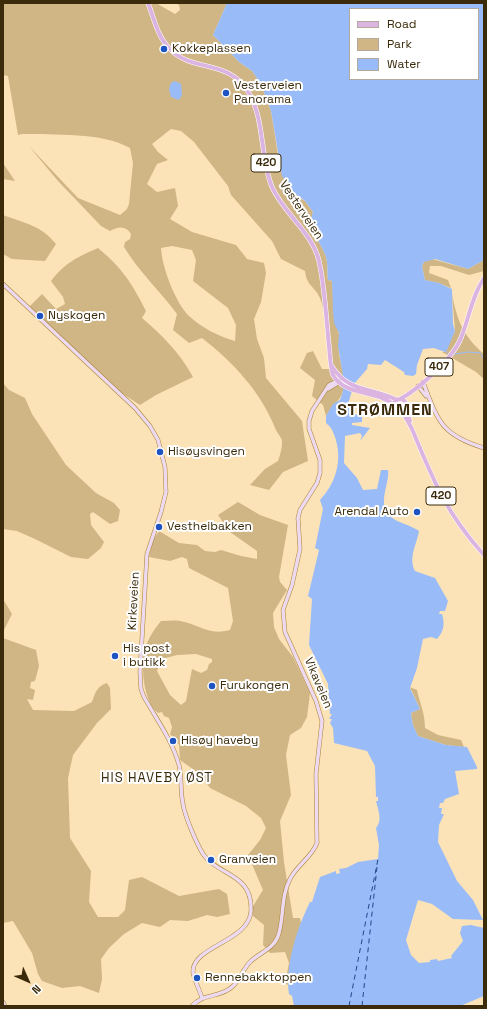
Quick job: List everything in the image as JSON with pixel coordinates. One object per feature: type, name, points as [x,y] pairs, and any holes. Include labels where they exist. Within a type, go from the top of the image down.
[{"type":"main road","name":"Vesterveien","points":[[148,3],[160,36],[172,52],[193,63],[214,66],[226,71],[242,83],[251,97],[271,185],[306,234],[318,257],[331,370],[340,382]]},
{"type":"main road","name":"407","points":[[399,399],[418,387],[455,350],[478,289],[484,278]]},
{"type":"main road","name":"Kirkeveien","points":[[3,284],[135,408],[154,433],[163,458],[166,492],[161,512],[148,546],[146,561],[140,672],[141,689],[144,698],[174,751],[180,774],[184,810],[201,850],[211,862],[240,881],[246,890],[251,906],[250,917],[243,928],[207,951],[198,961],[193,973],[202,998]]},
{"type":"main road","name":"420","points":[[340,382],[383,398],[394,405],[395,409],[400,411],[406,418],[443,500],[465,532],[484,555]]},
{"type":"main road","name":"Vikaveien","points":[[192,1006],[202,998],[219,994],[230,989],[248,964],[267,950],[276,941],[279,933],[287,884],[295,870],[314,850],[317,843],[317,765],[322,721],[316,701],[285,632],[282,615],[300,549],[298,518],[300,510],[316,483],[321,469],[320,460],[309,429],[309,421],[312,411],[329,385],[340,382]]},
{"type":"main road","points":[[423,382],[430,402],[440,422],[448,431],[462,441],[484,448]]},
{"type":"main road","points":[[418,387],[430,402]]},
{"type":"main road","name":"420","points":[[354,388],[399,399],[406,406],[412,429]]},
{"type":"main road","name":"407","points":[[406,406],[413,390]]},
{"type":"main road","points":[[394,405],[399,399]]},
{"type":"main road","points":[[400,411],[406,406]]},
{"type":"main road","points":[[3,1002],[5,1006]]},
{"type":"green space","points":[[3,3],[156,3],[175,14],[180,10],[179,5],[175,3],[227,3],[213,35],[239,62],[252,71],[261,84],[271,111],[280,168],[299,198],[305,201],[313,212],[313,229],[326,257],[328,280],[332,281],[339,337],[339,354],[344,377],[344,386],[342,394],[326,416],[323,405],[312,396],[315,380],[300,368],[307,353],[313,351],[322,369],[330,369],[323,306],[318,294],[307,280],[305,271],[281,259],[272,241],[231,195],[228,186],[194,142],[181,131],[171,129],[152,144],[158,152],[168,160],[157,164],[147,184],[157,192],[175,188],[178,206],[170,219],[192,232],[236,245],[247,259],[264,263],[266,273],[261,302],[254,319],[257,339],[264,358],[266,378],[302,421],[308,461],[283,472],[269,490],[250,485],[265,469],[278,461],[281,450],[281,438],[263,403],[236,368],[202,338],[189,343],[173,330],[177,314],[136,265],[124,247],[125,242],[130,239],[131,234],[129,231],[125,228],[116,228],[110,231],[101,226],[58,181],[28,145],[78,198],[120,215],[127,209],[129,204],[133,163],[130,148],[106,139],[78,135],[18,135],[8,76],[3,75]],"holes":[[[172,246],[192,250],[196,260],[193,281],[228,308],[236,325],[235,341],[222,337],[199,324],[184,310],[174,293],[164,265],[161,248]]]},
{"type":"green space","points":[[3,163],[15,181],[3,179]]},
{"type":"green space","points":[[3,215],[32,225],[56,244],[45,261],[12,259],[3,254]]},
{"type":"green space","points":[[98,248],[114,262],[131,284],[146,311],[142,318],[170,345],[193,377],[156,395],[140,405],[123,394],[29,307],[42,294],[56,309],[65,304],[63,297],[51,281],[72,261]]},
{"type":"green space","points":[[432,259],[468,269],[484,260],[484,271],[469,275],[441,266],[430,266],[429,273],[448,280],[451,288],[439,283],[425,280],[422,266],[424,262]]},
{"type":"green space","points":[[452,294],[456,312],[462,327],[471,341],[484,354],[484,379],[476,372],[442,352],[445,352],[455,331]]},
{"type":"green space","points":[[3,383],[9,390],[25,398],[32,414],[66,465],[96,493],[114,503],[120,510],[118,521],[110,524],[93,512],[90,514],[91,525],[104,542],[101,548],[88,559],[71,557],[17,531],[3,529]]},
{"type":"green space","points":[[238,502],[260,515],[288,525],[279,577],[280,582],[287,590],[273,613],[274,627],[279,639],[293,657],[310,693],[307,717],[301,728],[290,735],[286,755],[291,795],[280,821],[284,862],[293,918],[300,918],[301,923],[291,958],[288,985],[285,983],[289,963],[285,952],[270,953],[263,945],[264,925],[253,916],[253,906],[263,890],[248,855],[260,840],[266,828],[261,818],[246,806],[210,788],[201,775],[180,760],[179,745],[170,734],[172,727],[169,718],[164,716],[162,712],[158,713],[149,702],[143,677],[143,660],[146,645],[150,636],[161,621],[187,622],[215,632],[230,630],[233,621],[228,588],[189,568],[187,559],[182,557],[170,561],[149,557],[153,540],[159,531],[179,543],[197,545],[205,551],[215,552],[221,550],[257,559],[257,551],[230,532],[218,515]],"holes":[[[196,654],[212,659],[212,662],[209,664],[207,670],[201,673],[192,669],[186,701],[181,705],[170,695],[157,671],[162,659],[177,655]]]},
{"type":"green space","points":[[3,599],[12,614],[3,632]]},
{"type":"green space","points":[[3,638],[36,650],[39,666],[35,681],[31,682],[30,688],[35,690],[33,700],[27,699],[33,710],[74,711],[92,702],[95,693],[101,686],[107,683],[110,688],[111,709],[97,723],[73,755],[68,778],[70,838],[91,871],[89,902],[98,917],[118,917],[125,910],[129,880],[142,877],[179,896],[219,889],[227,894],[230,914],[217,917],[207,915],[188,921],[170,920],[160,927],[142,923],[124,934],[109,948],[101,959],[102,979],[99,993],[80,986],[62,988],[42,981],[38,974],[32,953],[13,921],[3,923]]},
{"type":"green space","points":[[410,687],[417,690],[425,728],[438,735],[461,740],[464,747],[446,745],[418,736],[413,725],[411,713],[420,709]]},
{"type":"water","points":[[227,3],[484,3],[484,260],[468,269],[435,259],[424,262],[422,266],[425,280],[439,283],[452,289],[453,324],[455,331],[445,352],[434,348],[423,349],[417,365],[416,374],[413,376],[405,375],[404,372],[385,360],[381,365],[368,364],[367,369],[354,384],[348,404],[354,414],[362,416],[362,422],[352,423],[352,425],[370,428],[360,441],[362,436],[360,433],[345,436],[344,463],[357,478],[363,490],[377,489],[381,470],[388,470],[384,507],[391,517],[419,531],[412,561],[415,571],[435,578],[448,601],[445,611],[440,611],[439,614],[442,614],[444,624],[439,636],[437,639],[431,637],[423,639],[417,668],[410,688],[420,709],[411,713],[413,725],[418,736],[446,745],[467,747],[477,767],[477,769],[455,771],[459,794],[445,799],[443,803],[440,803],[439,808],[442,808],[441,814],[444,814],[439,825],[438,842],[457,881],[473,900],[483,920],[453,919],[432,904],[418,900],[406,940],[411,955],[419,963],[430,962],[430,960],[437,959],[438,961],[452,958],[451,956],[463,941],[460,933],[462,926],[471,925],[484,928],[484,996],[460,1006],[294,1006],[292,996],[289,994],[288,983],[290,959],[293,947],[305,912],[310,902],[312,902],[320,877],[336,871],[336,874],[340,873],[339,869],[346,868],[358,862],[378,859],[379,845],[376,828],[380,818],[376,801],[378,801],[378,797],[376,797],[375,766],[367,751],[334,743],[333,728],[330,723],[332,719],[329,719],[332,714],[330,714],[328,684],[309,645],[312,599],[308,596],[319,550],[315,548],[323,509],[320,500],[326,493],[335,476],[338,458],[336,439],[332,429],[326,423],[326,416],[333,404],[340,400],[343,391],[343,376],[338,346],[339,333],[334,323],[332,281],[328,280],[326,257],[313,229],[313,212],[305,201],[294,193],[282,176],[271,111],[261,84],[252,71],[239,62],[213,35]]},
{"type":"water","points":[[175,81],[181,84],[182,95],[179,100],[171,97],[169,89],[171,83]]},
{"type":"waterway","points":[[455,354],[468,352],[480,353],[484,359]]},
{"type":"ferry route","points":[[349,1006],[378,859]]},
{"type":"ferry route","points":[[362,1006],[377,867]]},
{"type":"place","name":"Kokkeplassen","points":[[164,49]]},
{"type":"place","name":"Vesterveien Panorama","points":[[226,93]]},
{"type":"place","name":"Nyskogen","points":[[40,316]]},
{"type":"place","name":"Hisøysvingen","points":[[160,452]]},
{"type":"place","name":"Arendal Auto","points":[[417,512]]},
{"type":"place","name":"Vestheibakken","points":[[159,527]]},
{"type":"place","name":"His post i butikk","points":[[115,656]]},
{"type":"place","name":"Furukongen","points":[[212,686]]},
{"type":"place","name":"Hisøy haveby","points":[[173,741]]},
{"type":"place","name":"Granveien","points":[[211,860]]},
{"type":"place","name":"Rennebakktoppen","points":[[197,978]]},
{"type":"district","name":"STRØMMEN","points":[[385,411]]},
{"type":"district","name":"HIS HAVEBY ØST","points":[[157,778]]}]
